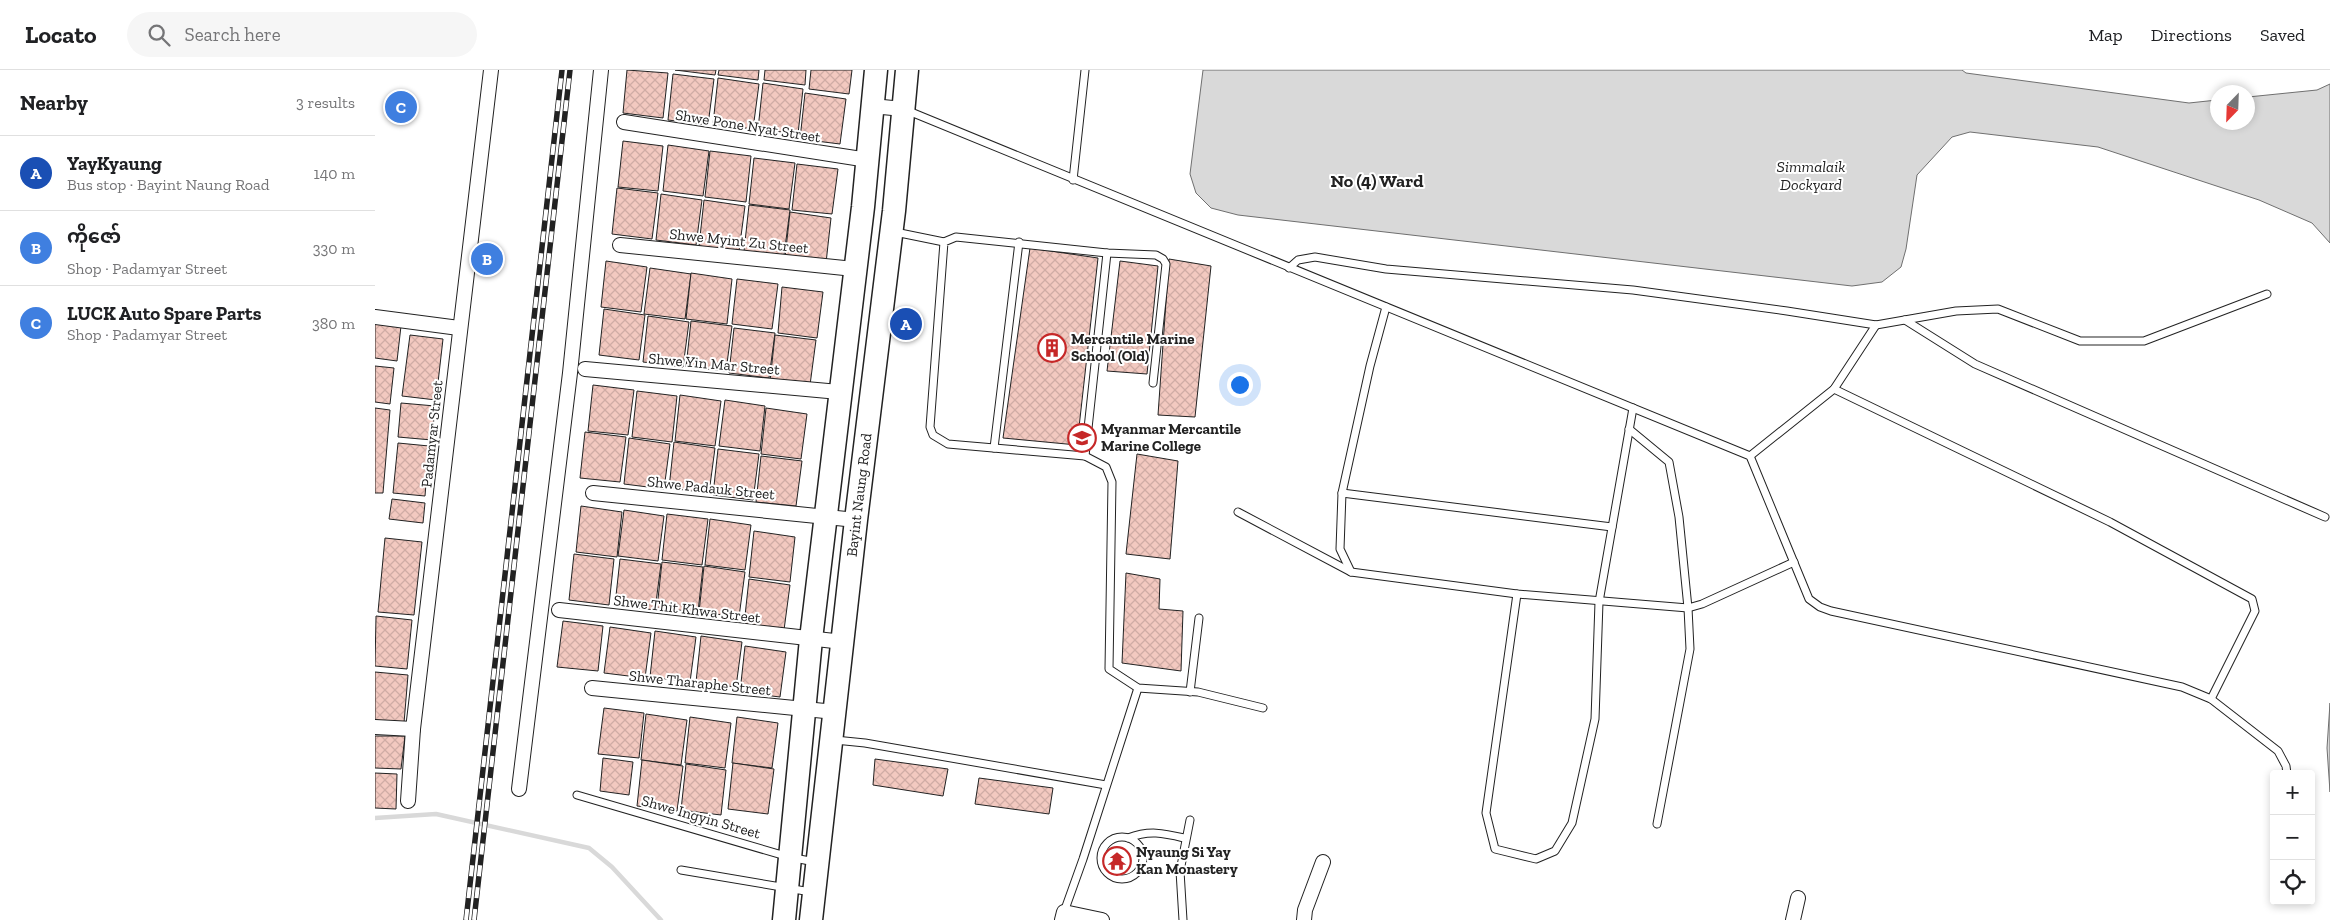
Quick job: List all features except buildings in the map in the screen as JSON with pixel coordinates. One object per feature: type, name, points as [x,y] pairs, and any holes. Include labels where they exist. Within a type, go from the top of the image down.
[{"type":"main road","name":"Bayint Naung Road","points":[[784,920],[811,639],[877,70]]},
{"type":"main road","name":"Bayint Naung Road","points":[[811,920],[856,520],[891,232],[907,70]]},
{"type":"street","name":"Padamyar Street","points":[[408,802],[413,729],[438,531],[459,328],[491,70]]},
{"type":"street","points":[[519,790],[570,373],[601,70]]},
{"type":"street","points":[[872,106],[903,109]]},
{"type":"street","name":"Shwe Pone Nyat Street","points":[[623,122],[868,160]]},
{"type":"street","name":"Shwe Myint Zu Street","points":[[620,244],[854,269]]},
{"type":"street","points":[[375,317],[459,328]]},
{"type":"street","name":"Shwe Yin Mar Street","points":[[585,369],[839,392]]},
{"type":"street","name":"Shwe Padauk Street","points":[[593,493],[856,520]]},
{"type":"street","name":"Shwe Thit Khwa Street","points":[[559,610],[843,642]]},
{"type":"street","name":"Shwe Tharaphe Street","points":[[591,688],[835,712]]},
{"type":"street","points":[[375,727],[413,729]]},
{"type":"street","points":[[1304,920],[1305,910],[1323,862]]},
{"type":"street","points":[[1793,920],[1798,898]]},
{"type":"street","points":[[1063,916],[1102,920]]},
{"type":"lane","points":[[1073,180],[1085,70]]},
{"type":"lane","points":[[903,109],[1750,456],[1809,599],[1820,606],[1831,611],[2183,687],[2211,698],[2278,752],[2286,770]]},
{"type":"lane","points":[[891,232],[944,242],[956,236],[1107,253],[1156,255],[1163,259],[1166,264],[1153,383]]},
{"type":"lane","points":[[944,242],[930,426],[933,434],[948,444],[1085,456],[1106,467],[1112,482],[1109,668],[1138,688],[1190,692],[1263,708]]},
{"type":"lane","points":[[994,448],[1019,242]]},
{"type":"lane","points":[[1085,456],[1107,253]]},
{"type":"lane","points":[[1289,268],[1298,260],[1315,256],[1386,269],[1633,290],[1876,325],[1956,311],[1998,310],[2080,341],[2145,341],[2267,294]]},
{"type":"lane","points":[[1351,572],[1340,549],[1342,493],[1370,366],[1386,307]]},
{"type":"lane","points":[[1905,320],[1975,364],[2325,517]]},
{"type":"lane","points":[[1750,456],[1834,389],[1876,325]]},
{"type":"lane","points":[[1834,389],[2110,522],[2252,599],[2255,611],[2211,698]]},
{"type":"lane","points":[[1517,594],[1486,813],[1495,849],[1536,858],[1555,851],[1572,823],[1595,719],[1599,602],[1633,408]]},
{"type":"lane","points":[[1629,429],[1669,462],[1679,518],[1691,650],[1657,824]]},
{"type":"lane","points":[[1342,493],[1612,527]]},
{"type":"lane","points":[[1238,512],[1351,572],[1517,594],[1599,602],[1688,608],[1703,604],[1794,562]]},
{"type":"lane","points":[[1190,692],[1199,618]]},
{"type":"lane","points":[[1063,916],[1138,688]]},
{"type":"lane","points":[[832,740],[865,743],[1106,785]]},
{"type":"lane","name":"Shwe Ingyin Street","points":[[577,795],[789,857],[818,863]]},
{"type":"lane","points":[[1183,920],[1179,871],[1190,820]]},
{"type":"lane","points":[[1128,838],[1141,848],[1143,864],[1133,877],[1117,879],[1104,868],[1101,861],[1105,845],[1112,840],[1128,838],[1142,832],[1156,832],[1185,838]]},
{"type":"lane","points":[[681,870],[814,893]]},
{"type":"water","name":"Simmalaik Dockyard","points":[[1203,70],[1962,70],[1966,73],[2189,103],[2210,101],[2210,130],[2255,130],[2255,96],[2317,90],[2330,84],[2330,243],[2312,223],[2259,200],[2098,147],[1970,132],[1952,137],[1917,175],[1906,249],[1901,267],[1882,282],[1852,286],[1238,215],[1211,208],[1196,193],[1190,174]]},
{"type":"water","points":[[2330,703],[2330,792],[2327,748]]},
{"type":"waterway","points":[[375,818],[436,814],[589,848],[612,867],[661,920]]},
{"type":"railway","points":[[466,920],[562,70]]},
{"type":"railway","points":[[474,920],[570,70]]},
{"type":"place","name":"LUCK Auto Spare Parts","points":[[401,107]]},
{"type":"place","name":"ကိုဇော်","points":[[487,259]]},
{"type":"place","name":"YayKyaung","points":[[906,324]]},
{"type":"place","name":"Mercantile Marine School (Old)","points":[[1052,348]]},
{"type":"place","name":"Myanmar Mercantile Marine College","points":[[1082,438]]},
{"type":"place","name":"Nyaung Si Yay Kan Monastery","points":[[1117,861]]},
{"type":"district","name":"No (4) Ward","points":[[1377,181]]}]
